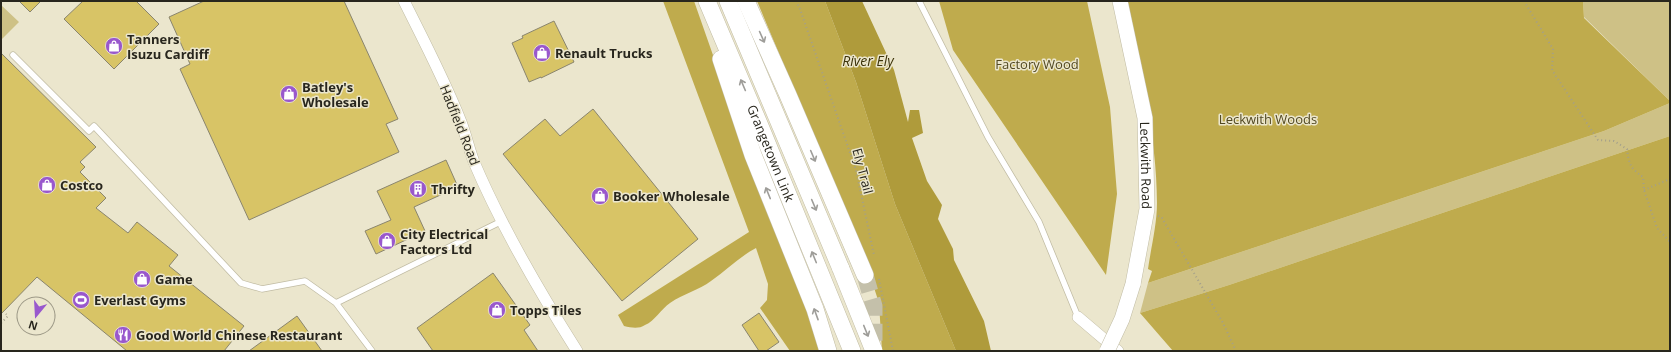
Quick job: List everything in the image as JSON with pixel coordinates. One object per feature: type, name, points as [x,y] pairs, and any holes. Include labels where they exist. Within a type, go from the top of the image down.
[{"type":"main road","name":"Grangetown Link","points":[[707,1],[852,351]]},
{"type":"main road","points":[[707,1],[716,46],[753,155],[815,309],[828,351]]},
{"type":"main road","name":"Grangetown Link","points":[[728,1],[874,351]]},
{"type":"main road","points":[[746,1],[871,275]]},
{"type":"main road","name":"Leckwith Road","points":[[1107,351],[1122,319],[1133,284],[1147,209],[1145,118],[1120,1]]},
{"type":"street","name":"Hadfield Road","points":[[404,1],[436,66],[461,122],[474,162],[503,221],[536,283],[577,351]]},
{"type":"street","points":[[1078,317],[1118,351]]},
{"type":"lane","points":[[919,1],[988,137],[1039,222],[1078,317]]},
{"type":"lane","points":[[13,55],[89,131],[94,126],[242,283],[262,289],[305,281],[336,303],[372,351]]},
{"type":"lane","points":[[336,303],[503,221]]},
{"type":"path","name":"Ely Trail","points":[[796,1],[856,170],[875,260]]},
{"type":"path","points":[[1524,1],[1553,49],[1552,70],[1598,140],[1614,141],[1627,149],[1629,163],[1632,170],[1643,177],[1644,190],[1657,228],[1670,242]]},
{"type":"path","points":[[1644,190],[1670,179]]},
{"type":"path","points":[[1147,209],[1162,218],[1223,323],[1236,351]]},
{"type":"path","points":[[871,275],[893,351]]},
{"type":"path","points":[[1,323],[8,316],[6,314]]},
{"type":"shaded area","points":[[1583,1],[1670,1],[1670,101],[1584,17]]},
{"type":"shaded area","points":[[1,5],[19,22],[1,40]]},
{"type":"shaded area","points":[[1670,103],[1670,136],[1229,285],[1140,313],[1148,283],[1604,131]]},
{"type":"green space","points":[[663,1],[694,1],[822,351],[790,351],[760,308],[767,300],[768,284],[756,248],[744,255],[717,277],[696,290],[670,303],[652,321],[643,326],[635,328],[624,326],[618,315],[749,232]]},
{"type":"green space","points":[[757,1],[825,1],[856,82],[895,204],[956,351],[882,351],[879,303],[863,254]]},
{"type":"green space","name":"Factory Wood","points":[[939,1],[1087,1],[1110,107],[1117,194],[1106,275],[953,50]]},
{"type":"green space","name":"Leckwith Woods","points":[[1125,1],[1583,1],[1584,18],[1670,101],[1670,103],[1604,131],[1148,283],[1152,271],[1148,269],[1157,211],[1154,152],[1151,126]]},
{"type":"green space","points":[[1670,136],[1670,351],[1173,351],[1140,313],[1229,285]]},
{"type":"water","name":"River Ely","points":[[825,1],[862,1],[894,70],[908,122],[910,110],[919,110],[923,133],[912,138],[927,181],[942,205],[938,219],[953,249],[954,260],[984,321],[991,351],[956,351],[895,204],[856,82]]},
{"type":"building","points":[[19,1],[41,1],[30,12]]},
{"type":"building","name":"Tanners Isuzu Cardiff","points":[[83,1],[136,1],[159,24],[114,69],[64,19]]},
{"type":"building","name":"Batley's Wholesale","points":[[204,1],[344,1],[398,119],[386,124],[399,152],[249,220],[180,69],[190,64],[169,17]]},
{"type":"building","name":"Renault Trucks","points":[[554,21],[574,62],[541,78],[529,82],[512,43],[523,38],[522,36]]},
{"type":"building","points":[[1,53],[96,147],[80,162],[85,167],[80,172],[106,198],[96,208],[128,233],[137,222],[178,255],[169,266],[244,326],[224,351],[127,351],[37,277],[19,296],[16,296],[16,299],[1,314]]},
{"type":"building","name":"Booker Wholesale","points":[[593,109],[698,239],[622,301],[503,154],[545,119],[560,136]]},
{"type":"building","name":"Thrifty","points":[[446,160],[458,187],[414,207],[425,231],[376,254],[365,231],[391,220],[377,191]]},
{"type":"building","points":[[493,273],[530,325],[524,330],[538,351],[433,351],[417,328]]},
{"type":"building","points":[[759,313],[779,342],[766,351],[759,351],[742,325]]},
{"type":"building","points":[[297,316],[322,351],[249,351]]},
{"type":"tunnel","points":[[865,275],[874,306],[873,351]]},
{"type":"place","name":"Tanners Isuzu Cardiff","points":[[114,46]]},
{"type":"place","name":"Renault Trucks","points":[[542,53]]},
{"type":"place","name":"Batley's Wholesale","points":[[289,94]]},
{"type":"place","name":"Costco","points":[[47,185]]},
{"type":"place","name":"Thrifty","points":[[418,189]]},
{"type":"place","name":"Booker Wholesale","points":[[600,196]]},
{"type":"place","name":"City Electrical Factors Ltd","points":[[387,241]]},
{"type":"place","name":"Game","points":[[142,279]]},
{"type":"place","name":"Everlast Gyms","points":[[81,300]]},
{"type":"place","name":"Topps Tiles","points":[[497,310]]},
{"type":"place","name":"Good World Chinese Restaurant","points":[[123,335]]}]
